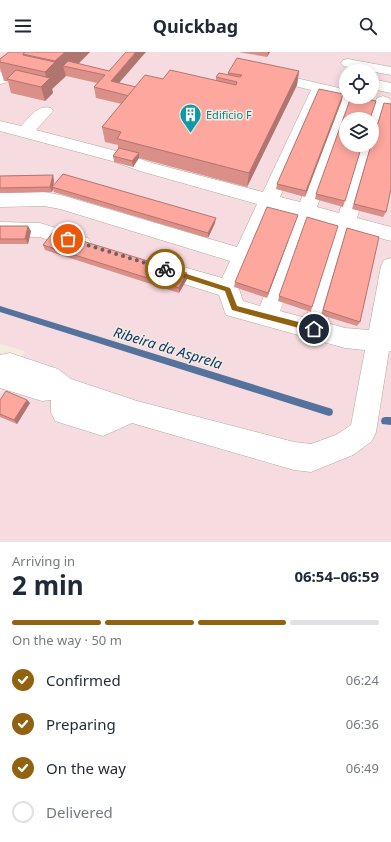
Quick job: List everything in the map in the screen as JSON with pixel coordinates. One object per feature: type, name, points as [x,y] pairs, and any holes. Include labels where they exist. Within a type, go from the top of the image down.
[{"type":"lane","points":[[0,80],[13,60],[31,52]]},
{"type":"lane","points":[[349,55],[391,72]]},
{"type":"lane","points":[[282,79],[339,92]]},
{"type":"lane","points":[[320,88],[228,289],[234,308],[345,338],[385,341]]},
{"type":"lane","points":[[379,90],[388,97],[379,119]]},
{"type":"lane","points":[[266,317],[345,104]]},
{"type":"lane","points":[[25,132],[45,111]]},
{"type":"lane","points":[[0,126],[106,155],[108,165],[132,173],[146,167],[391,234]]},
{"type":"lane","points":[[314,329],[367,152]]},
{"type":"lane","points":[[0,200],[44,199],[61,202],[243,257]]},
{"type":"lane","points":[[0,229],[40,230],[100,249]]},
{"type":"lane","points":[[184,276],[196,268],[203,257],[203,245]]},
{"type":"lane","points":[[138,261],[228,289]]},
{"type":"lane","points":[[0,366],[10,364],[49,377],[62,388],[131,411],[294,456],[311,458],[344,446],[362,432],[385,341],[391,266]]},
{"type":"lane","points":[[0,375],[3,378],[42,390],[62,388]]},
{"type":"shaded area","points":[[0,52],[391,52],[391,542],[0,542],[0,393],[25,351],[0,344]]},
{"type":"building","points":[[9,52],[25,52],[23,55],[55,62],[45,72],[0,62],[0,59]]},
{"type":"building","points":[[25,52],[65,52],[55,61],[23,54]]},
{"type":"building","points":[[126,52],[136,52],[111,81],[136,87],[129,96],[94,87],[105,75],[63,66],[68,61],[109,71]]},
{"type":"building","name":"Edificio F","points":[[237,58],[299,71],[249,173],[117,139],[121,132],[102,127],[145,75],[163,79],[170,70],[236,85],[237,82],[216,77],[219,73],[240,77],[242,75],[228,73]]},
{"type":"building","points":[[16,70],[50,78],[41,87],[7,79]]},
{"type":"building","points":[[319,89],[339,93],[339,104],[306,191],[277,184]]},
{"type":"building","points":[[384,103],[391,104],[391,189],[386,212],[354,204],[369,152],[379,152],[379,120]]},
{"type":"building","points":[[348,104],[375,104],[372,112],[346,112]]},
{"type":"building","points":[[339,130],[339,152],[360,152],[345,201],[316,194]]},
{"type":"building","points":[[119,148],[139,153],[132,161],[113,156]]},
{"type":"building","points":[[63,174],[216,218],[208,233],[52,187]]},
{"type":"building","points":[[53,175],[50,187],[0,188],[0,176]]},
{"type":"building","points":[[267,207],[298,215],[268,293],[235,282]]},
{"type":"building","points":[[307,217],[338,226],[312,307],[279,296]]},
{"type":"building","points":[[0,226],[28,226],[25,239],[0,239]]},
{"type":"building","points":[[347,228],[379,237],[360,322],[323,310]]},
{"type":"building","points":[[53,232],[187,273],[179,288],[43,245]]},
{"type":"building","points":[[6,391],[27,400],[14,420],[0,414],[0,400]]},
{"type":"waterway","name":"Ribeira da Asprela","points":[[0,309],[329,412]]},
{"type":"waterway","name":"Ribeira da Asprela","points":[[385,421],[391,421]]},
{"type":"way so far","points":[[68,239],[165,269]]},
{"type":"place","name":"Edificio F","points":[[191,134]]},
{"type":"route","points":[[165,269],[228,289],[234,308],[314,329]]}]
